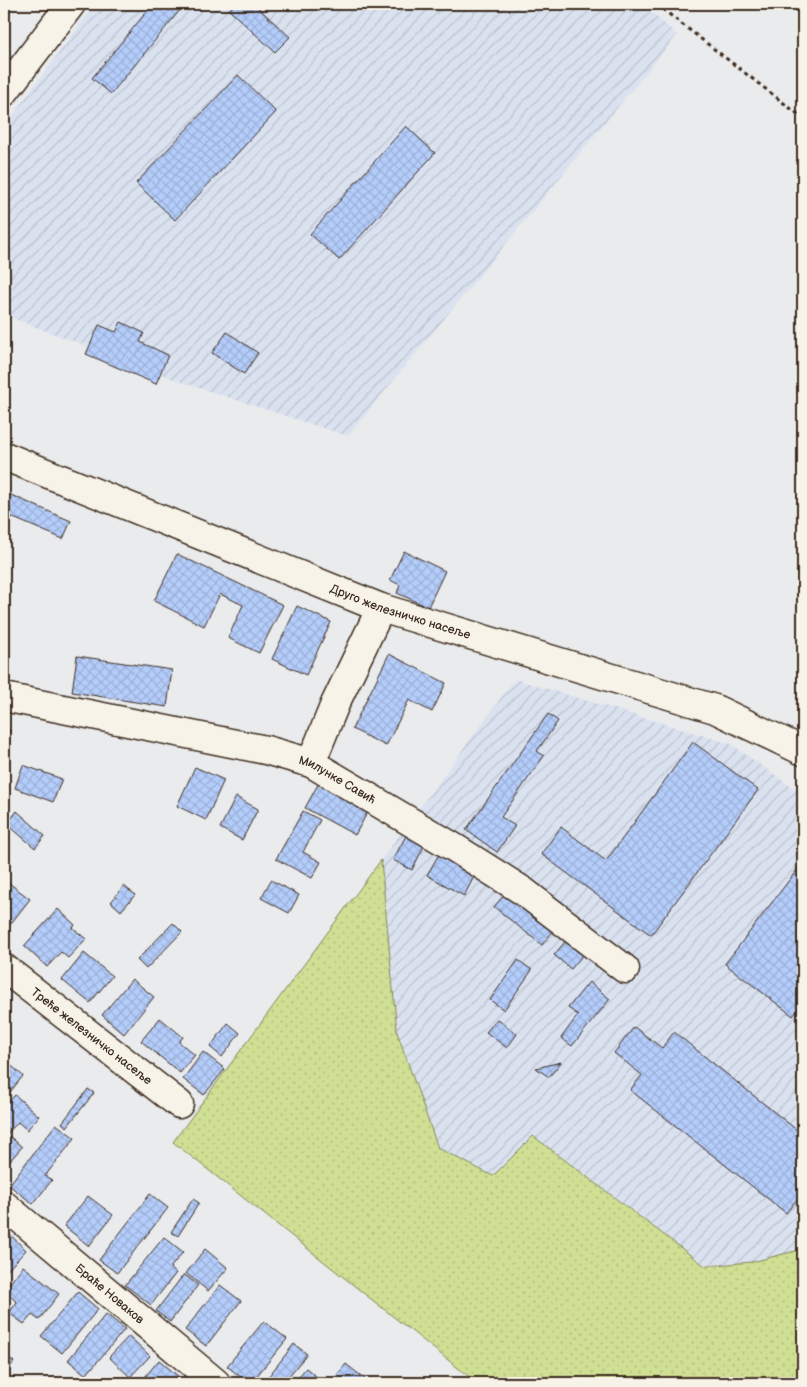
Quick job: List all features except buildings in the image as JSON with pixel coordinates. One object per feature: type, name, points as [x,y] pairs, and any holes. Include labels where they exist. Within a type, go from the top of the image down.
[{"type":"street","points":[[4,92],[71,4]]},
{"type":"street","name":"Друго железничко насеље","points":[[4,456],[381,608],[715,709],[803,751]]},
{"type":"street","points":[[311,762],[335,704],[381,608]]},
{"type":"street","name":"Милунке Савић","points":[[4,697],[266,750],[311,762],[523,891],[624,969]]},
{"type":"street","name":"Треће железничко насеље","points":[[4,968],[179,1104]]},
{"type":"street","name":"Браће Новаков","points":[[4,1205],[216,1383]]},
{"type":"path","points":[[656,4],[803,118]]},
{"type":"shaded area","points":[[95,4],[642,4],[677,35],[348,436],[187,384],[4,315],[4,127]]},
{"type":"shaded area","points":[[515,679],[731,744],[793,788],[803,792],[803,1249],[752,1262],[705,1266],[533,1136],[494,1176],[438,1148],[397,1032],[381,860]]},
{"type":"green space","points":[[381,860],[397,1032],[438,1148],[493,1176],[533,1136],[705,1266],[752,1262],[803,1249],[803,1383],[477,1383],[173,1142]]}]
